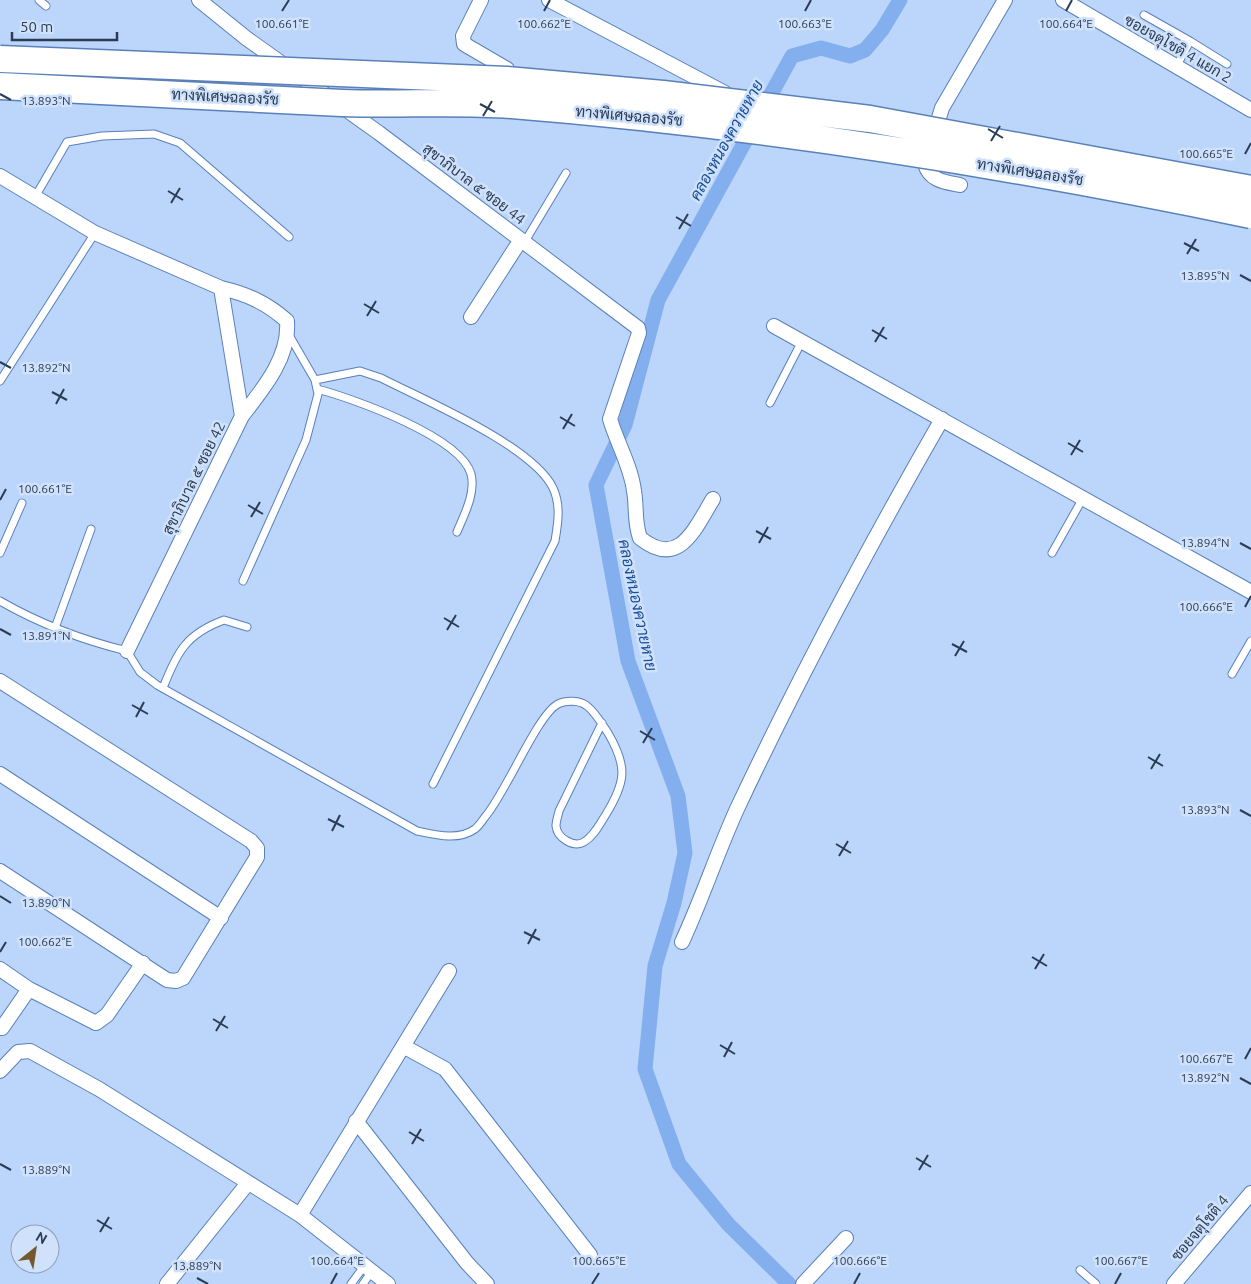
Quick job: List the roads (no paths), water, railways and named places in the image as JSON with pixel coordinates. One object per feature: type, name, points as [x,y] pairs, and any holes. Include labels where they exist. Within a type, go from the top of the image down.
[{"type":"highway","name":"ทางพิเศษฉลองรัช","points":[[0,59],[507,80],[663,94],[870,120],[1251,190]]},
{"type":"highway","name":"ทางพิเศษฉลองรัช","points":[[0,86],[344,103],[508,105],[672,120],[878,147],[1070,178],[1251,215]]},
{"type":"street","name":"สุขาภิบาล ๕ ซอย 44","points":[[199,0],[246,38],[379,132],[638,328],[639,334],[610,419],[627,462],[635,491],[637,531],[640,538],[651,547],[666,551],[677,548],[692,534],[713,499]]},
{"type":"street","points":[[481,0],[463,36],[464,44],[507,69]]},
{"type":"street","points":[[549,0],[724,93]]},
{"type":"street","points":[[960,185],[942,182],[932,176],[927,171],[925,164],[942,108],[1005,0]]},
{"type":"street","name":"ซอยจตุโชติ 4 แยก 2","points":[[1063,0],[1251,110]]},
{"type":"street","points":[[0,176],[95,232],[221,288],[245,294],[271,306],[287,321],[288,335],[270,380],[242,416]]},
{"type":"street","points":[[471,317],[522,242]]},
{"type":"street","name":"สุขาภิบาล ๕ ซอย 42","points":[[127,651],[242,416],[221,288]]},
{"type":"street","points":[[774,326],[1251,592]]},
{"type":"street","points":[[682,942],[702,900],[722,843],[799,685],[896,499],[942,419]]},
{"type":"street","points":[[0,681],[251,841],[257,848],[257,857],[221,918],[183,978],[176,981],[168,980],[142,964],[0,871]]},
{"type":"street","points":[[0,774],[221,918]]},
{"type":"street","points":[[0,969],[29,988],[96,1023],[107,1015],[142,964]]},
{"type":"street","points":[[300,1215],[449,971]]},
{"type":"street","points":[[2,1028],[29,988]]},
{"type":"street","points":[[403,1046],[445,1069],[590,1255]]},
{"type":"street","points":[[0,1071],[18,1052],[30,1051],[98,1089],[300,1215],[388,1284]]},
{"type":"street","points":[[356,1122],[467,1263],[487,1284]]},
{"type":"street","points":[[167,1284],[248,1183]]},
{"type":"street","name":"ซอยจตุโชติ 4","points":[[1174,1284],[1251,1192]]},
{"type":"street","points":[[803,1284],[846,1238]]},
{"type":"lane","points":[[39,0],[46,6]]},
{"type":"lane","points":[[1144,14],[1227,64]]},
{"type":"lane","points":[[1176,66],[1190,41]]},
{"type":"lane","points":[[35,197],[67,142],[102,136],[154,134],[180,143],[289,237]]},
{"type":"lane","points":[[522,242],[566,173]]},
{"type":"lane","points":[[0,381],[95,232]]},
{"type":"lane","points":[[243,581],[306,440],[318,394],[315,380],[288,335]]},
{"type":"lane","points":[[770,403],[802,341]]},
{"type":"lane","points":[[315,380],[360,371],[381,378],[509,444],[542,471],[554,489],[560,516],[555,541],[433,784]]},
{"type":"lane","points":[[317,390],[343,396],[444,441],[465,460],[471,474],[472,491],[457,532]]},
{"type":"lane","points":[[1052,553],[1083,498]]},
{"type":"lane","points":[[0,553],[22,503]]},
{"type":"lane","points":[[55,628],[91,529]]},
{"type":"lane","points":[[0,601],[35,621],[99,644],[127,651],[140,672],[163,688],[417,831],[447,837],[475,829],[496,805],[541,721],[557,704],[568,700],[587,705],[602,723],[618,750],[623,767],[623,782],[617,797],[590,838],[582,844],[571,843],[562,838],[557,831],[557,818],[602,723]]},
{"type":"lane","points":[[163,688],[174,660],[194,634],[224,620],[247,627]]},
{"type":"lane","points":[[1232,674],[1251,641]]},
{"type":"lane","points":[[351,1284],[369,1268]]},
{"type":"lane","points":[[362,1284],[369,1268]]},
{"type":"lane","points":[[1080,1270],[1096,1284]]},
{"type":"waterway","name":"คลองหนองควายหาย","points":[[789,1284],[728,1224],[679,1164],[645,1069],[655,966],[674,903],[685,853],[678,796],[628,661],[596,485],[625,425],[658,300],[792,56],[821,48],[850,56],[865,50],[882,30],[900,0]]}]
